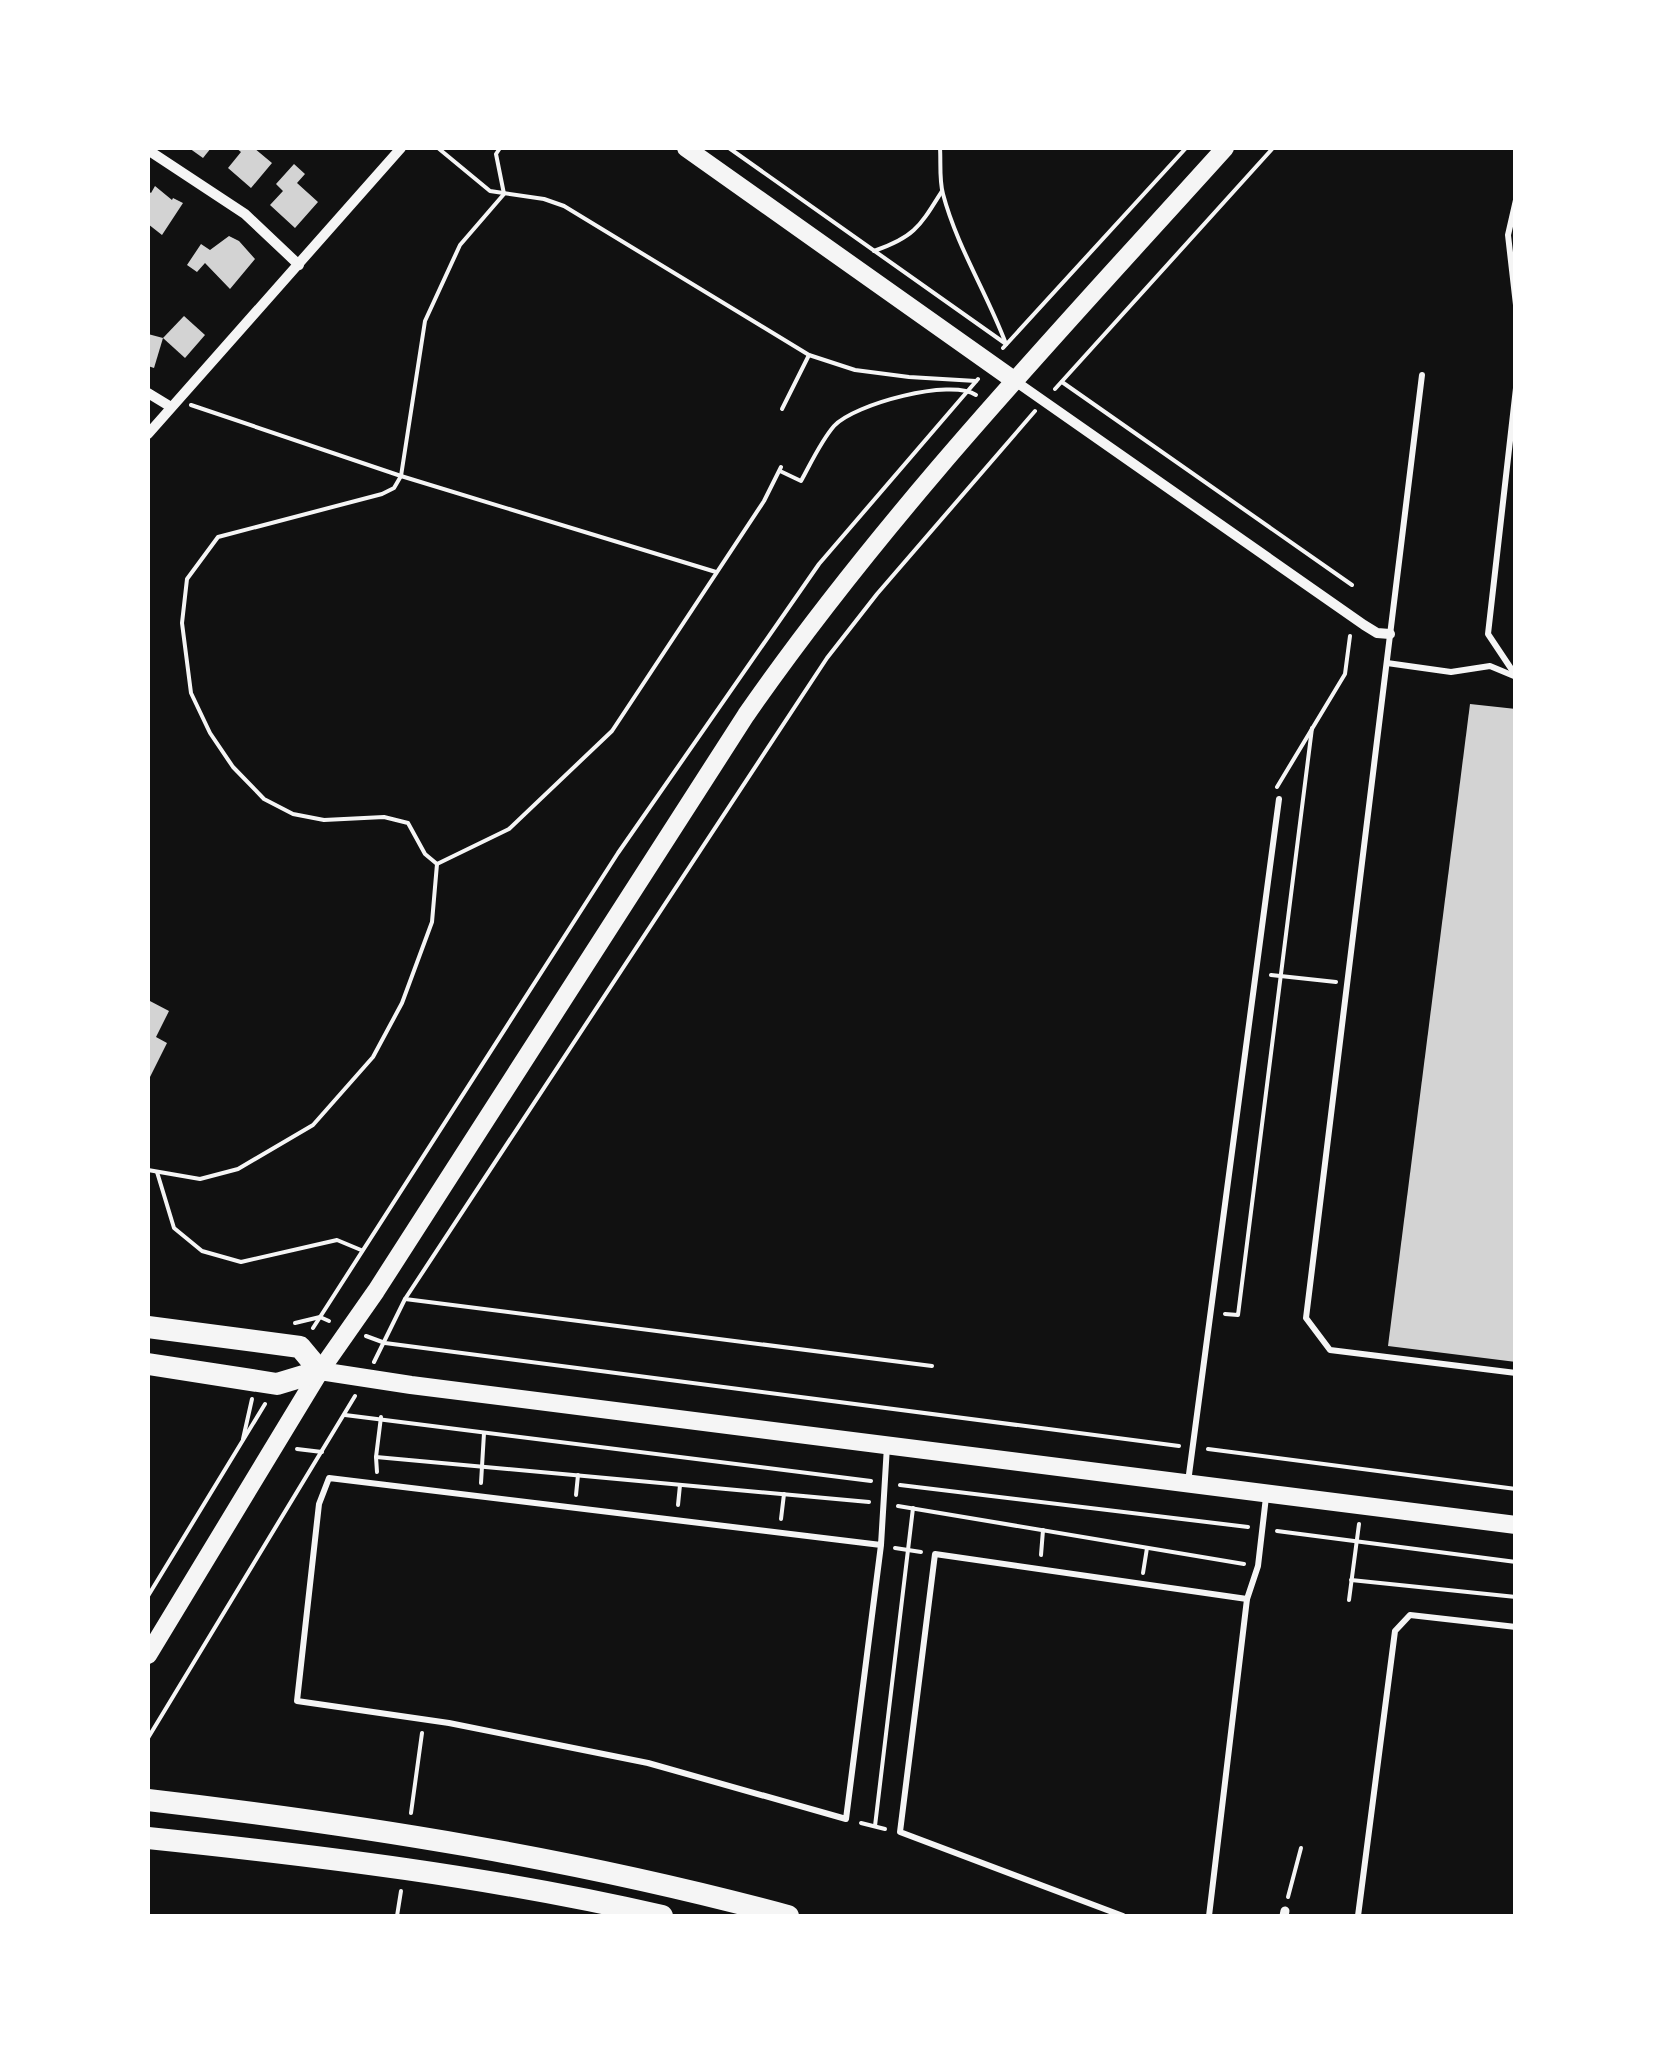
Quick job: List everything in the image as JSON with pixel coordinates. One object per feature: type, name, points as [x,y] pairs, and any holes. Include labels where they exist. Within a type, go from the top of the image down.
[{"type":"highway","points":[[148,1328],[300,1348],[320,1371],[276,1384],[148,1364]]},
{"type":"highway","points":[[148,1800],[384,1830],[518,1854],[658,1883],[788,1916]]},
{"type":"highway","points":[[148,1838],[378,1864],[544,1890],[662,1916]]},
{"type":"main road","points":[[686,148],[1015,381]]},
{"type":"main road","points":[[148,1655],[320,1371],[376,1291],[803,632],[1015,381],[1224,148]]},
{"type":"main road","points":[[320,1371],[1516,1525]]},
{"type":"street","points":[[148,434],[401,148]]},
{"type":"street","points":[[148,150],[245,214],[298,265]]},
{"type":"street","points":[[1015,381],[1377,633],[1390,634]]},
{"type":"street","points":[[148,394],[174,404]]},
{"type":"lane","points":[[1516,200],[1508,235],[1516,305]]},
{"type":"lane","points":[[1422,375],[1306,1318],[1330,1350],[1516,1373]]},
{"type":"lane","points":[[1516,388],[1488,634],[1516,676]]},
{"type":"lane","points":[[1386,662],[1451,672],[1490,666],[1516,676]]},
{"type":"lane","points":[[1188,1483],[1280,799]]},
{"type":"lane","points":[[881,1545],[329,1478],[319,1504],[297,1701],[449,1723],[648,1763],[846,1819],[881,1545],[887,1444]]},
{"type":"lane","points":[[1209,1916],[1240,1659],[1248,1600],[1258,1566],[1266,1493]]},
{"type":"lane","points":[[1123,1916],[900,1832],[935,1554],[1248,1600]]},
{"type":"lane","points":[[1358,1916],[1394,1631],[1410,1615],[1516,1627]]},
{"type":"path","points":[[320,1317],[618,853],[818,564],[976,381],[855,370],[809,355],[564,206],[544,199],[490,192],[438,148]]},
{"type":"path","points":[[500,148],[496,154],[504,194]]},
{"type":"path","points":[[729,148],[1006,344]]},
{"type":"path","points":[[1006,344],[1186,148]]},
{"type":"path","points":[[1273,148],[1062,382],[1352,585]]},
{"type":"path","points":[[938,150],[942,191],[964,255],[1006,344]]},
{"type":"path","points":[[874,252],[897,244],[919,228],[942,191]]},
{"type":"path","points":[[437,864],[425,854],[408,823],[384,817],[324,820],[294,814],[264,799],[233,767],[210,734],[191,693],[182,623],[187,579],[218,537],[394,488],[401,476],[425,321],[460,245],[504,194]]},
{"type":"path","points":[[782,408],[809,355]]},
{"type":"path","points":[[437,864],[509,829],[612,731],[764,501],[780,469],[801,481],[833,427],[848,414],[890,398],[969,390]]},
{"type":"path","points":[[174,404],[716,572]]},
{"type":"path","points":[[1022,425],[877,594],[828,658],[405,1299],[385,1343],[1516,1489]]},
{"type":"path","points":[[1280,799],[1271,798],[1344,674],[1352,616]]},
{"type":"path","points":[[1210,1312],[1238,1316],[1312,728]]},
{"type":"path","points":[[148,1170],[200,1179],[238,1169],[313,1125],[373,1057],[402,1003],[432,922],[437,864]]},
{"type":"path","points":[[1256,973],[1347,984]]},
{"type":"path","points":[[157,1172],[174,1228],[202,1251],[241,1262],[337,1240],[362,1251]]},
{"type":"path","points":[[405,1299],[932,1366]]},
{"type":"path","points":[[148,1738],[344,1414],[1516,1562]]},
{"type":"path","points":[[379,1484],[376,1457],[381,1417]]},
{"type":"path","points":[[480,1496],[484,1432]]},
{"type":"path","points":[[148,1596],[243,1442]]},
{"type":"path","points":[[376,1457],[884,1504],[1258,1566]]},
{"type":"path","points":[[574,1508],[578,1475]]},
{"type":"path","points":[[676,1520],[680,1485]]},
{"type":"path","points":[[780,1533],[784,1494]]},
{"type":"path","points":[[1349,1600],[1362,1506]]},
{"type":"path","points":[[874,1826],[913,1508]]},
{"type":"path","points":[[1040,1570],[1043,1530]]},
{"type":"path","points":[[881,1545],[935,1554]]},
{"type":"path","points":[[1142,1585],[1147,1548]]},
{"type":"path","points":[[1351,1580],[1516,1596]]},
{"type":"path","points":[[414,1790],[420,1746]]},
{"type":"path","points":[[846,1819],[900,1832]]},
{"type":"path","points":[[1284,1914],[1301,1848]]},
{"type":"path","points":[[398,1916],[399,1908]]},
{"type":"building","points":[[189,148],[211,148],[203,158]]},
{"type":"building","points":[[236,148],[254,148],[272,163],[251,188],[228,168],[241,152]]},
{"type":"building","points":[[294,164],[305,174],[297,183],[318,202],[295,228],[270,205],[283,191],[276,184]]},
{"type":"building","points":[[155,186],[172,200],[183,203],[162,235],[148,224],[148,191],[151,193]]},
{"type":"building","points":[[229,236],[255,259],[230,289],[205,263],[197,272],[187,265],[201,244],[210,250]]},
{"type":"building","points":[[184,316],[205,335],[185,358],[163,338]]},
{"type":"building","points":[[148,334],[163,338],[154,368],[148,366]]},
{"type":"building","points":[[1470,704],[1516,709],[1516,1362],[1388,1346]]},
{"type":"building","points":[[148,1000],[169,1011],[156,1037],[167,1043],[148,1081]]}]
